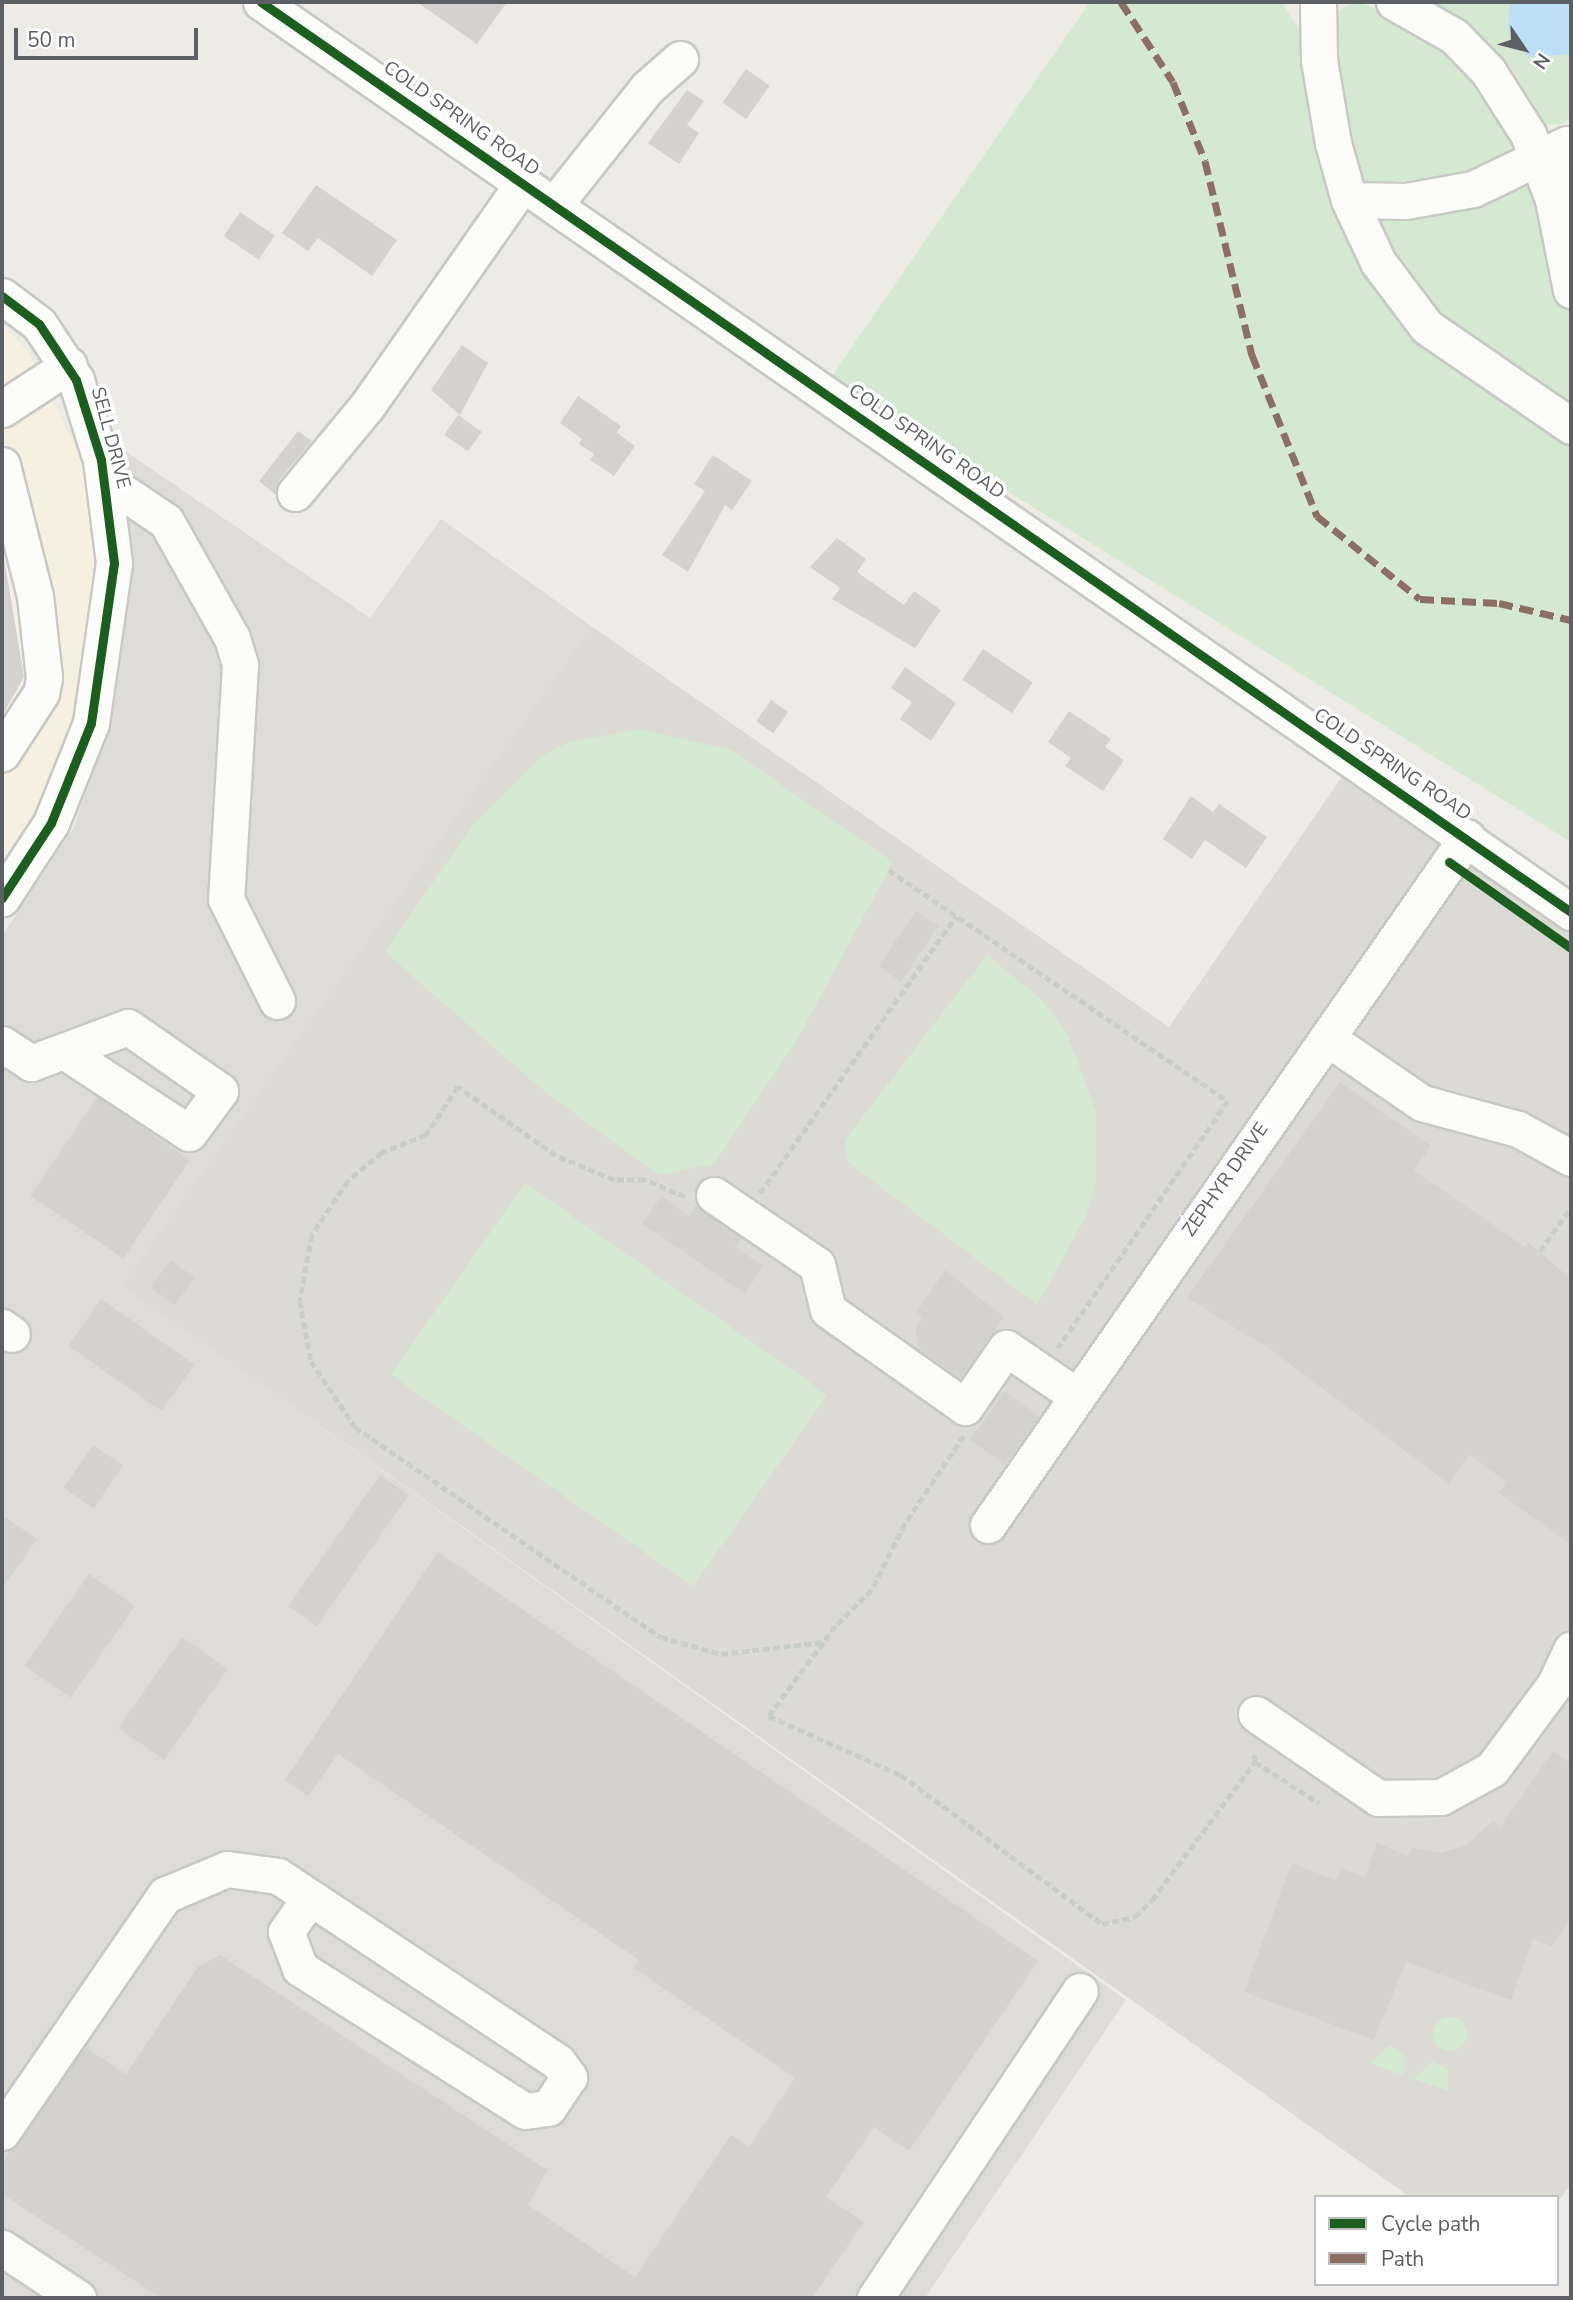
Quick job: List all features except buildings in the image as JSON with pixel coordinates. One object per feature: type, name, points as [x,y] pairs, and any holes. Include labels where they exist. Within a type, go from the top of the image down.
[{"type":"street","name":"COLD SPRING ROAD","points":[[261,2],[1467,837],[1571,912]]},
{"type":"street","points":[[1318,2],[1320,71],[1349,200],[1389,281],[1427,327],[1571,426]]},
{"type":"street","points":[[1394,2],[1454,36],[1560,147]]},
{"type":"street","points":[[554,205],[647,88],[680,59]]},
{"type":"street","points":[[1349,200],[1438,197],[1560,147]]},
{"type":"street","points":[[1560,147],[1553,199],[1571,290]]},
{"type":"street","points":[[295,493],[367,406],[523,183]]},
{"type":"street","name":"SELL DRIVE","points":[[2,296],[39,324],[69,365],[105,480],[114,563],[110,619],[91,723],[74,772],[51,823],[2,898]]},
{"type":"street","points":[[2,409],[69,365]]},
{"type":"street","points":[[2,464],[35,596],[44,678],[41,693],[2,753]]},
{"type":"street","points":[[105,480],[166,521],[232,638],[240,692],[226,899],[277,1000]]},
{"type":"street","name":"ZEPHYR DRIVE","points":[[988,1525],[1074,1394],[1467,837]]},
{"type":"street","points":[[1326,1038],[1422,1104],[1518,1129],[1571,1158]]},
{"type":"street","points":[[2,1044],[31,1063],[65,1052]]},
{"type":"street","points":[[714,1195],[817,1265],[828,1310],[965,1407],[1006,1348],[1074,1394]]},
{"type":"street","points":[[1256,1714],[1378,1798],[1441,1797],[1492,1769],[1555,1684],[1571,1650]]},
{"type":"street","points":[[2,2132],[165,1895],[227,1869],[278,1876],[310,1897],[558,2062],[569,2077],[548,2108],[525,2111],[300,1968],[286,1932],[310,1897]]},
{"type":"street","points":[[875,2298],[1080,1991]]},
{"type":"street","points":[[2,2248],[78,2298]]},
{"type":"path","points":[[889,870],[1228,1101],[1058,1348]]},
{"type":"path","points":[[744,1216],[956,916]]},
{"type":"path","points":[[714,1195],[681,1198],[556,1156],[458,1087],[426,1135],[383,1153],[329,1205],[312,1235],[302,1277],[302,1326],[323,1386],[355,1426],[661,1637],[720,1654],[823,1642]]},
{"type":"path","points":[[1540,1251],[1571,1207]]},
{"type":"path","points":[[965,1407],[965,1434],[905,1524],[880,1578],[823,1642],[769,1716],[901,1775],[1102,1924],[1135,1917],[1152,1900],[1255,1762]]},
{"type":"path","points":[[1253,1754],[1255,1762],[1319,1802]]},
{"type":"shaded area","points":[[2,324],[30,354],[81,458],[93,531],[94,602],[67,746],[41,815],[2,876]]},
{"type":"shaded area","points":[[113,443],[370,618],[441,519],[591,626],[123,1286],[1126,2000],[925,2298],[2,2298],[2,936],[74,827],[109,726],[129,586]]},
{"type":"shaded area","points":[[591,626],[1169,1027],[1344,774],[1571,934],[1571,2184],[1559,2200],[1559,2195],[1407,2195],[122,1286]]},
{"type":"green space","points":[[1090,2],[1282,2],[1301,33],[1366,269],[1571,439],[1571,842],[829,380]]},
{"type":"green space","points":[[1356,2],[1395,14],[1468,67],[1523,141],[1489,166],[1450,178],[1360,183],[1328,47],[1340,10]]},
{"type":"green space","points":[[1414,2],[1571,2],[1571,114],[1563,124],[1535,125]]},
{"type":"green space","points":[[1531,184],[1558,288],[1571,307],[1571,414],[1436,318],[1372,227],[1382,214],[1479,201]]},
{"type":"green space","points":[[640,729],[731,750],[893,862],[797,1040],[714,1164],[658,1175],[539,1087],[385,952],[474,823],[541,756],[569,742]]},
{"type":"green space","points":[[987,955],[1041,999],[1066,1031],[1096,1112],[1096,1182],[1086,1216],[1037,1305],[848,1162],[845,1140]]},
{"type":"green space","points":[[525,1183],[827,1395],[693,1586],[391,1375]]},
{"type":"green space","points":[[1450,2017],[1462,2022],[1467,2034],[1462,2046],[1450,2051],[1438,2046],[1433,2034],[1438,2022]]},
{"type":"green space","points":[[1389,2045],[1405,2055],[1403,2075],[1370,2063]]},
{"type":"green space","points":[[1432,2061],[1448,2069],[1448,2091],[1414,2079]]},
{"type":"water","points":[[1510,2],[1571,2],[1571,54],[1529,57],[1508,29]]},
{"type":"marked path","points":[[1121,2],[1173,82],[1205,161],[1252,355],[1317,516],[1420,599],[1499,603],[1571,620]]},
{"type":"cycle path","points":[[261,2],[1571,912]]},
{"type":"cycle path","points":[[2,296],[39,324],[76,380],[101,460],[114,563],[91,723],[51,823],[2,898]]},
{"type":"cycle path","points":[[1449,862],[1571,948]]}]
